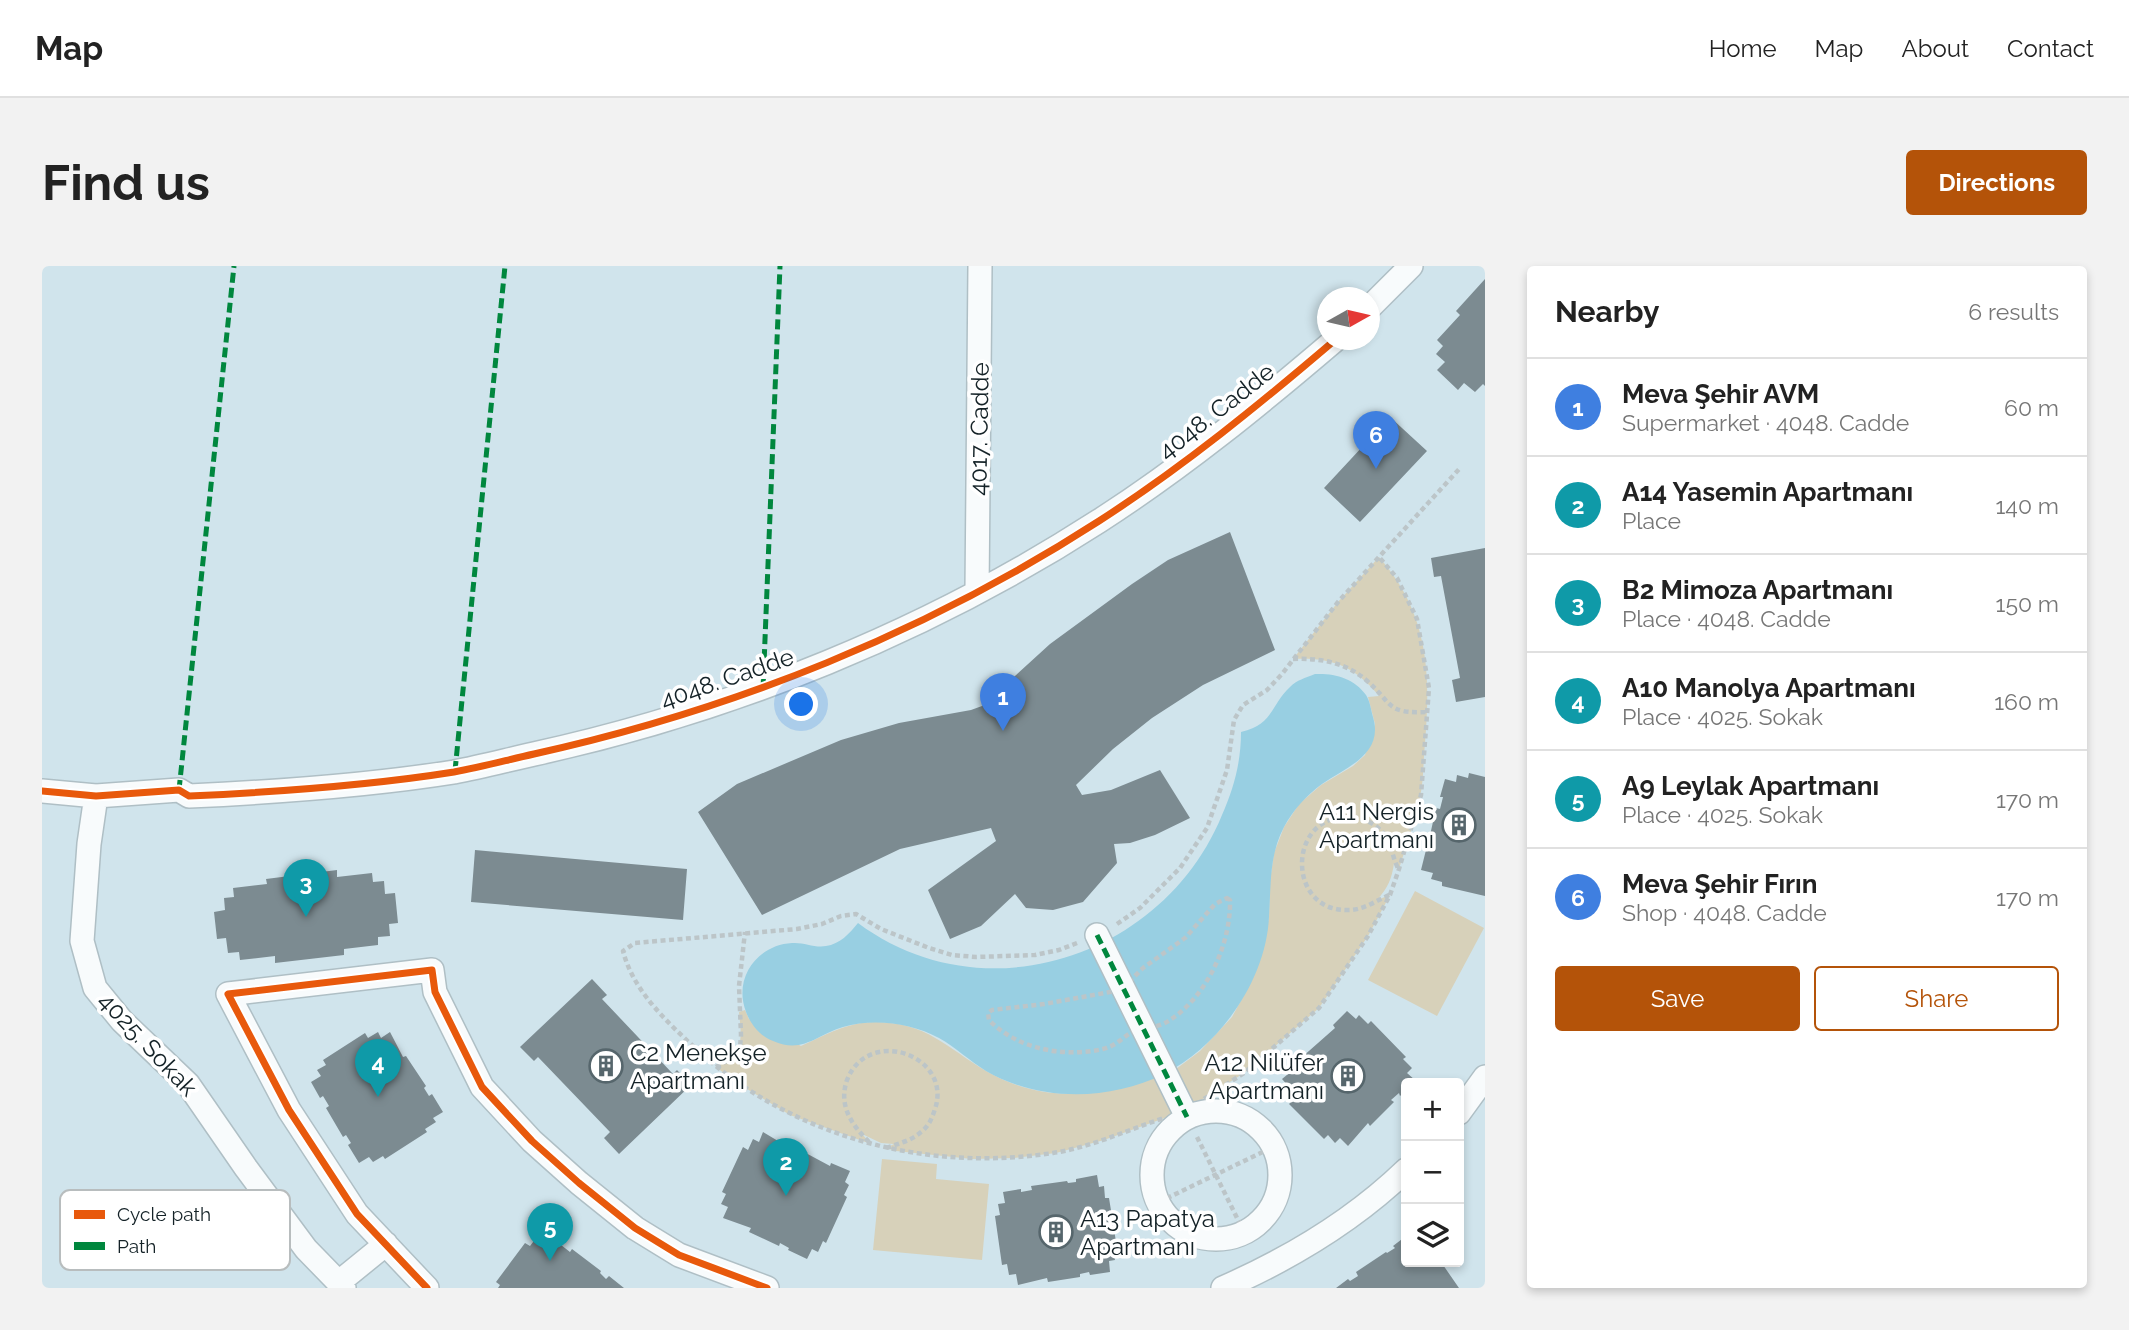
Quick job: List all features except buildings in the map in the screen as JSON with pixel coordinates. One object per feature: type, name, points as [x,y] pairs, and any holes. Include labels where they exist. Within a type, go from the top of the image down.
[{"type":"street","name":"4017. Cadde","points":[[977,593],[980,266]]},
{"type":"street","points":[[1380,297],[1411,266]]},
{"type":"street","name":"4048. Cadde","points":[[42,791],[96,796],[179,790],[189,796],[319,789],[455,771],[608,738],[763,689],[884,639],[977,593],[1100,521],[1242,420],[1323,350]]},
{"type":"street","name":"4025. Sokak","points":[[96,796],[89,844],[82,941],[95,988],[122,1021],[188,1084],[262,1190]]},
{"type":"street","points":[[1099,938],[1186,1114]]},
{"type":"street","points":[[427,1288],[357,1214],[289,1110],[228,995],[432,970],[435,992],[482,1087],[532,1141],[635,1228],[679,1255],[767,1288]]},
{"type":"street","points":[[1464,1106],[1485,1077]]},
{"type":"street","points":[[1223,1111],[1241,1116],[1258,1126],[1273,1147],[1278,1159],[1276,1197],[1266,1214],[1244,1232],[1215,1239],[1196,1236],[1179,1227],[1165,1214],[1158,1202],[1152,1179],[1153,1161],[1160,1143],[1186,1114],[1223,1111]]},
{"type":"street","points":[[1223,1288],[1270,1268],[1353,1213],[1401,1174]]},
{"type":"street","name":"4025. Sokak","points":[[290,1228],[306,1250],[341,1285]]},
{"type":"street","points":[[341,1285],[386,1244]]},
{"type":"path","points":[[1378,557],[1397,578],[1417,619],[1429,688],[1421,796],[1399,869],[1390,895],[1368,936],[1319,1008],[1244,1073],[1186,1114],[1056,1153],[1014,1158],[972,1159],[886,1148],[790,1115],[734,1081],[664,1018],[627,969],[623,951],[635,943],[797,929],[856,914],[881,929],[952,955],[1035,955],[1099,938],[1140,908],[1180,867],[1207,828],[1227,770],[1234,720],[1243,705],[1267,690],[1338,601],[1378,557],[1461,467]]},
{"type":"path","points":[[1293,659],[1330,660],[1366,680],[1394,709],[1413,713],[1427,712]]},
{"type":"path","points":[[1390,895],[1362,908],[1348,910],[1321,902],[1304,880],[1302,852],[1307,839],[1316,828],[1328,820],[1343,816],[1358,817],[1372,823],[1384,833],[1399,869]]},
{"type":"path","points":[[716,1067],[732,1058],[740,1048],[739,986],[745,932]]},
{"type":"path","points":[[871,1144],[855,1128],[847,1115],[845,1087],[854,1068],[870,1055],[898,1051],[923,1063],[937,1089],[937,1104],[923,1131],[911,1140],[886,1148]]},
{"type":"path","points":[[1186,1114],[1244,1232]]},
{"type":"path","points":[[1158,1202],[1273,1147]]},
{"type":"shaded area","points":[[1379,557],[1408,600],[1423,644],[1427,717],[1423,777],[1416,815],[1399,869],[1394,863],[1389,883],[1377,900],[1390,895],[1368,936],[1319,1008],[1244,1073],[1184,1111],[1104,1140],[1056,1153],[972,1159],[896,1151],[886,1148],[894,1144],[881,1143],[862,1134],[871,1144],[790,1115],[716,1067],[732,1056],[739,1045],[739,1012],[745,1010],[749,1019],[801,1046],[838,1030],[867,1022],[894,1023],[909,1027],[935,1038],[1008,1082],[1053,1093],[1098,1092],[1168,1075],[1200,1051],[1232,1017],[1251,982],[1269,918],[1274,853],[1284,827],[1299,804],[1321,785],[1353,766],[1365,755],[1375,724],[1368,697],[1379,696],[1361,677],[1341,666],[1319,660],[1293,659],[1338,602]]},
{"type":"shaded area","points":[[1415,891],[1484,928],[1437,1016],[1368,980]]},
{"type":"shaded area","points":[[882,1159],[937,1164],[936,1179],[989,1184],[982,1260],[873,1250]]},
{"type":"water","points":[[1315,674],[1343,678],[1361,689],[1369,700],[1373,717],[1373,741],[1361,758],[1316,788],[1288,821],[1279,838],[1273,860],[1266,941],[1259,964],[1249,987],[1221,1029],[1204,1047],[1184,1062],[1143,1083],[1121,1089],[1098,1093],[1052,1093],[1007,1081],[986,1071],[939,1038],[917,1029],[880,1023],[855,1024],[833,1030],[809,1042],[793,1045],[768,1039],[750,1021],[743,999],[743,987],[751,965],[759,957],[779,945],[831,945],[844,938],[858,923],[907,951],[960,966],[1013,968],[1066,958],[1115,936],[1158,905],[1195,864],[1230,795],[1238,764],[1241,732],[1259,725],[1290,687]]},
{"type":"marked path","points":[[179,790],[234,266]]},
{"type":"marked path","points":[[455,771],[505,266]]},
{"type":"marked path","points":[[763,689],[780,266]]},
{"type":"marked path","points":[[1097,935],[1187,1117]]},
{"type":"cycle path","points":[[42,791],[96,796],[179,790],[189,796],[321,788],[421,777],[474,768],[609,736],[755,690],[827,663],[897,632],[1034,561],[1161,479],[1250,411],[1323,350]]},
{"type":"cycle path","points":[[427,1288],[357,1214],[289,1110],[228,994],[432,970],[435,992],[482,1087],[532,1141],[635,1228],[679,1255],[767,1288]]},
{"type":"place","name":"Meva Şehir Fırın","points":[[1376,469]]},
{"type":"place","name":"Meva Şehir AVM","points":[[1003,731]]},
{"type":"place","name":"A11 Nergis Apartmanı","points":[[1459,825]]},
{"type":"place","name":"B2 Mimoza Apartmanı","points":[[306,917]]},
{"type":"place","name":"C2 Menekşe Apartmanı","points":[[606,1066]]},
{"type":"place","name":"A12 Nilüfer Apartmanı","points":[[1348,1076]]},
{"type":"place","name":"A10 Manolya Apartmanı","points":[[378,1097]]},
{"type":"place","name":"A14 Yasemin Apartmanı","points":[[786,1196]]},
{"type":"place","name":"A13 Papatya Apartmanı","points":[[1056,1232]]},
{"type":"place","name":"A9 Leylak Apartmanı","points":[[550,1261]]}]
